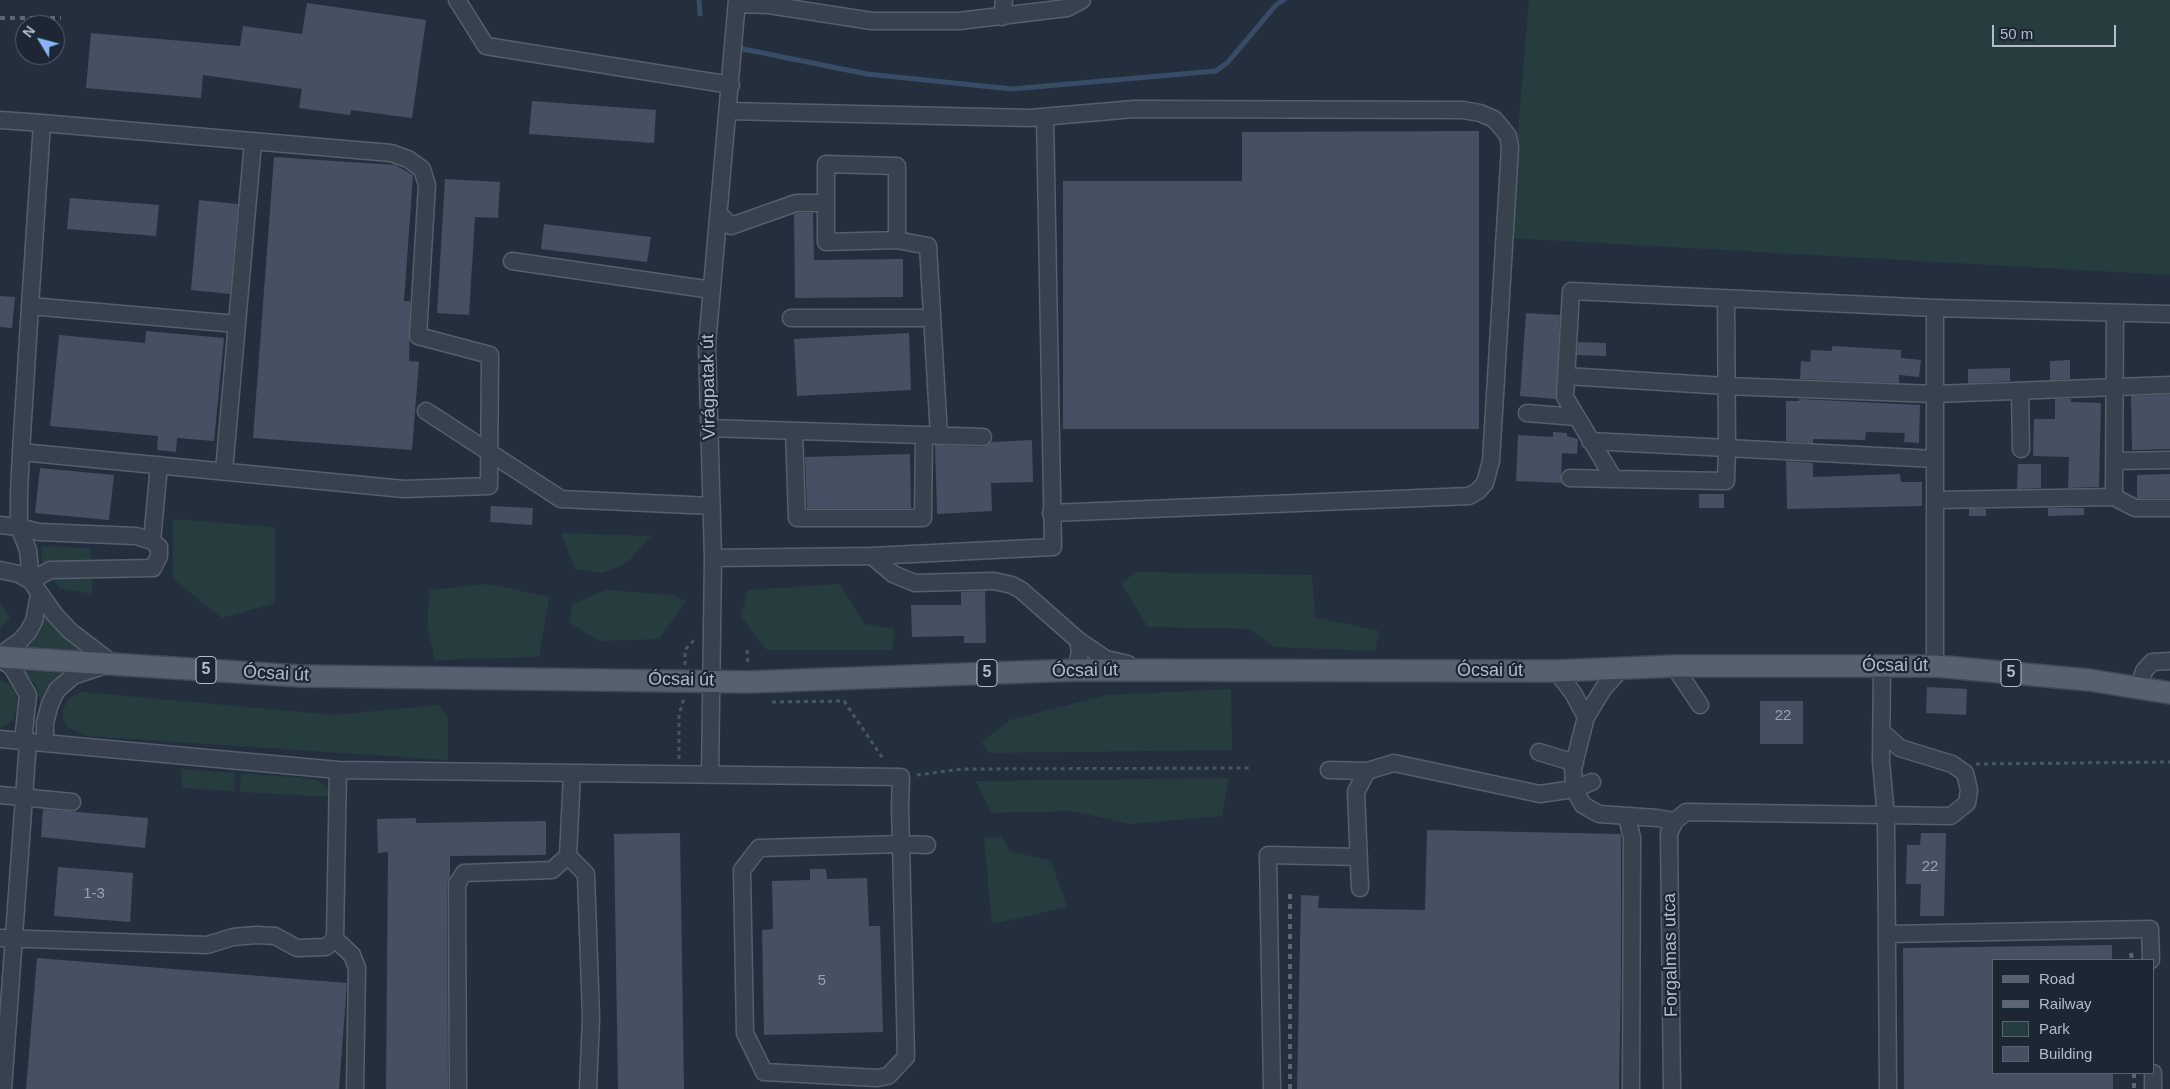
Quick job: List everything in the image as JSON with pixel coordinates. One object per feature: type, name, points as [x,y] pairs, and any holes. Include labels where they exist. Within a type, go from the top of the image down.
[{"type":"main road","name":"Ócsai út","points":[[0,657],[300,676],[749,682],[1076,670],[1556,671],[1621,670],[1674,666],[1935,666],[2089,680],[2170,693]]},
{"type":"street","points":[[456,0],[486,46],[730,85]]},
{"type":"street","points":[[1002,17],[1004,0]]},
{"type":"street","points":[[737,2],[872,21],[959,21],[1067,8],[1082,0]]},
{"type":"street","name":"Virágpatak út","points":[[710,775],[713,558],[707,345],[737,2]]},
{"type":"street","points":[[728,111],[1030,118],[1134,109],[1463,110],[1480,113],[1494,119],[1508,136],[1510,147],[1491,461],[1485,483],[1478,491],[1469,496],[1051,513]]},
{"type":"street","points":[[713,558],[872,556],[1053,547],[1045,117]]},
{"type":"street","points":[[0,120],[391,154],[408,159],[422,169],[427,185],[418,336],[490,355],[489,486],[404,489],[21,452]]},
{"type":"street","points":[[4,1089],[7,939],[24,797],[28,695],[12,667],[0,657],[20,641],[34,621],[35,588],[28,550],[19,527],[21,452],[42,123]]},
{"type":"street","points":[[224,471],[252,142]]},
{"type":"street","points":[[794,431],[797,518],[923,518],[931,436],[932,318],[928,246],[898,240],[826,242],[826,164],[897,166],[898,240]]},
{"type":"street","points":[[719,214],[731,226],[796,203],[826,203]]},
{"type":"street","points":[[512,261],[712,290]]},
{"type":"street","points":[[1614,478],[1565,397],[1571,291],[1936,308],[2170,314]]},
{"type":"street","points":[[1570,478],[1726,481],[1726,298]]},
{"type":"street","points":[[30,306],[237,324]]},
{"type":"street","points":[[1935,666],[1936,308]]},
{"type":"street","points":[[2114,497],[2115,313]]},
{"type":"street","points":[[790,318],[932,318]]},
{"type":"street","points":[[1566,376],[1726,386],[1935,394],[2170,385]]},
{"type":"street","points":[[2020,391],[2021,448]]},
{"type":"street","points":[[426,411],[561,499],[712,506]]},
{"type":"street","points":[[1527,413],[1576,417]]},
{"type":"street","points":[[709,428],[983,438]]},
{"type":"street","points":[[1590,441],[1935,459]]},
{"type":"street","points":[[2115,461],[2170,460]]},
{"type":"street","points":[[152,541],[159,465]]},
{"type":"street","points":[[1935,500],[2114,497],[2135,508],[2170,508]]},
{"type":"street","points":[[0,525],[39,532],[136,536],[152,541],[159,547],[159,556],[153,568],[50,570],[35,588]]},
{"type":"street","points":[[872,556],[892,574],[914,583],[994,582],[1012,585],[1031,598],[1078,640],[1112,662],[1193,670]]},
{"type":"street","points":[[0,570],[19,574],[35,588],[70,631],[112,663]]},
{"type":"street","points":[[1076,670],[1080,652],[1078,640]]},
{"type":"street","points":[[2139,688],[2144,671],[2152,662],[2170,661]]},
{"type":"street","points":[[45,743],[45,723],[50,704],[57,690],[73,676],[112,663]]},
{"type":"street","points":[[1674,666],[1700,705]]},
{"type":"street","points":[[1882,666],[1881,762],[1886,816],[1888,1089]]},
{"type":"street","points":[[1621,670],[1603,689],[1586,717],[1574,762],[1574,789],[1583,805],[1598,814],[1675,821],[1686,812],[1951,816],[1967,803],[1969,790],[1964,774],[1952,764],[1900,748],[1881,730]]},
{"type":"street","points":[[1556,671],[1573,693],[1586,717]]},
{"type":"street","points":[[0,739],[338,770],[901,777],[901,844],[906,1056],[888,1083],[877,1078],[764,1072],[745,1033],[742,870],[759,848],[901,844],[927,845]]},
{"type":"street","points":[[1539,752],[1574,762]]},
{"type":"street","points":[[1329,770],[1367,770],[1394,763],[1540,794],[1574,789],[1592,782]]},
{"type":"street","points":[[7,939],[207,944],[233,937],[258,935],[275,936],[298,948],[326,947],[335,939],[338,770]]},
{"type":"street","points":[[1360,888],[1356,792],[1367,770]]},
{"type":"street","points":[[458,1089],[457,884],[464,873],[552,870],[568,856],[572,774]]},
{"type":"street","points":[[0,795],[72,802]]},
{"type":"street","points":[[1627,816],[1632,838],[1631,1089]]},
{"type":"street","name":"Forgalmas utca","points":[[1672,1089],[1669,833],[1675,821]]},
{"type":"street","points":[[1272,1089],[1268,855],[1359,857]]},
{"type":"street","points":[[568,856],[586,874],[592,1018],[588,1089]]},
{"type":"street","points":[[1888,934],[2150,929],[2151,959]]},
{"type":"street","points":[[335,939],[352,955],[357,968],[355,1089]]},
{"type":"street","points":[[2153,1074],[2153,1089]]},
{"type":"path","points":[[748,650],[749,682]]},
{"type":"path","points":[[769,702],[844,701],[886,762]]},
{"type":"path","points":[[1952,764],[2170,762]]},
{"type":"path","points":[[901,777],[962,769],[1250,768]]},
{"type":"green space","points":[[1529,0],[2170,0],[2170,275],[1509,238]]},
{"type":"green space","points":[[173,519],[275,527],[275,603],[222,618],[173,579]]},
{"type":"green space","points":[[561,533],[651,536],[628,562],[603,573],[575,569]]},
{"type":"green space","points":[[42,546],[91,548],[92,594],[59,588],[41,560]]},
{"type":"green space","points":[[1137,572],[1312,575],[1315,617],[1379,631],[1375,651],[1274,647],[1250,629],[1148,627],[1121,583]]},
{"type":"green space","points":[[488,584],[549,597],[539,657],[435,660],[427,626],[430,590]]},
{"type":"green space","points":[[840,584],[864,624],[894,629],[893,650],[767,650],[741,616],[748,590]]},
{"type":"green space","points":[[607,590],[672,595],[686,601],[659,639],[599,641],[570,623],[572,604]]},
{"type":"green space","points":[[0,603],[10,618],[0,630]]},
{"type":"green space","points":[[46,610],[55,628],[70,644],[79,649],[79,652],[28,648],[38,635]]},
{"type":"green space","points":[[21,671],[61,674],[53,682],[41,705],[36,684]]},
{"type":"green space","points":[[0,680],[11,685],[17,696],[17,708],[12,721],[0,729]]},
{"type":"green space","points":[[1231,689],[1232,750],[989,753],[982,742],[1010,720],[1107,695]]},
{"type":"green space","points":[[82,692],[334,715],[439,705],[448,716],[448,760],[86,736],[68,727],[63,720],[62,711],[70,697]]},
{"type":"green space","points":[[180,769],[235,773],[234,791],[183,788]]},
{"type":"green space","points":[[241,773],[314,779],[327,786],[330,797],[240,792]]},
{"type":"green space","points":[[1229,778],[1222,816],[1129,824],[1073,811],[991,813],[976,781]]},
{"type":"green space","points":[[1001,837],[1010,851],[1051,861],[1067,907],[992,924],[984,838]]},
{"type":"building","points":[[307,3],[426,20],[412,118],[351,110],[350,115],[299,108],[302,89],[203,75],[201,98],[86,88],[91,33],[240,46],[243,26],[302,34]]},
{"type":"building","points":[[532,101],[656,110],[654,143],[529,134]]},
{"type":"building","points":[[1479,131],[1479,429],[1063,429],[1063,181],[1242,181],[1242,132]]},
{"type":"building","points":[[274,157],[395,165],[413,175],[404,301],[410,301],[409,361],[419,362],[412,450],[253,438]]},
{"type":"building","points":[[445,179],[500,182],[498,218],[475,217],[469,315],[437,313]]},
{"type":"building","points":[[70,198],[159,205],[156,236],[67,229]]},
{"type":"building","points":[[199,200],[238,204],[230,294],[191,290]]},
{"type":"building","points":[[813,213],[814,260],[903,259],[903,297],[795,298],[794,214]]},
{"type":"building","points":[[544,224],[651,237],[647,262],[541,249]]},
{"type":"building","points":[[0,296],[15,297],[12,328],[0,327]]},
{"type":"building","points":[[1526,313],[1560,315],[1556,399],[1520,396]]},
{"type":"building","points":[[146,331],[224,338],[214,441],[177,438],[176,452],[157,450],[158,436],[50,426],[59,335],[145,343]]},
{"type":"building","points":[[909,333],[911,390],[797,396],[794,339]]},
{"type":"building","points":[[1578,342],[1606,343],[1606,356],[1577,355]]},
{"type":"building","points":[[1832,346],[1901,350],[1901,358],[1921,360],[1919,377],[1899,375],[1899,383],[1800,379],[1801,361],[1810,362],[1811,350],[1832,351]]},
{"type":"building","points":[[2070,360],[2070,379],[2050,380],[2050,361]]},
{"type":"building","points":[[2010,368],[2010,381],[1968,383],[1968,369]]},
{"type":"building","points":[[2170,395],[2170,449],[2132,450],[2131,396]]},
{"type":"building","points":[[1799,399],[1920,405],[1919,443],[1904,442],[1905,433],[1866,432],[1865,440],[1813,439],[1813,443],[1786,441],[1786,401],[1799,401]]},
{"type":"building","points":[[2055,399],[2071,399],[2071,402],[2101,403],[2099,487],[2068,488],[2069,457],[2033,456],[2034,419],[2055,419]]},
{"type":"building","points":[[1553,432],[1567,433],[1567,436],[1578,439],[1577,454],[1562,453],[1561,483],[1516,481],[1518,435],[1553,437]]},
{"type":"building","points":[[1032,440],[1033,482],[991,483],[992,511],[937,514],[935,445],[983,447],[992,442]]},
{"type":"building","points":[[910,454],[911,508],[807,508],[805,457]]},
{"type":"building","points":[[1786,461],[1813,463],[1813,477],[1900,474],[1901,482],[1922,482],[1922,506],[1787,509]]},
{"type":"building","points":[[2018,464],[2041,464],[2041,488],[2017,489]]},
{"type":"building","points":[[40,468],[114,475],[109,520],[35,513]]},
{"type":"building","points":[[2170,474],[2170,498],[2137,498],[2137,475]]},
{"type":"building","points":[[1699,494],[1724,494],[1724,508],[1699,508]]},
{"type":"building","points":[[491,506],[533,508],[532,525],[490,522]]},
{"type":"building","points":[[2048,508],[2084,508],[2084,515],[2048,516]]},
{"type":"building","points":[[1969,509],[1986,509],[1986,516],[1969,516]]},
{"type":"building","points":[[985,591],[986,643],[964,643],[964,636],[912,637],[911,605],[961,605],[961,592]]},
{"type":"building","points":[[1927,687],[1967,689],[1966,715],[1926,713]]},
{"type":"building","points":[[1760,701],[1803,701],[1803,744],[1760,744]]},
{"type":"building","points":[[43,809],[148,818],[145,848],[41,837]]},
{"type":"building","points":[[416,818],[416,823],[546,821],[546,855],[450,856],[450,877],[447,884],[448,1089],[386,1089],[388,852],[378,853],[377,819]]},
{"type":"building","points":[[1427,830],[1621,834],[1619,1089],[1297,1089],[1301,895],[1319,896],[1318,908],[1425,910]]},
{"type":"building","points":[[680,833],[684,1089],[618,1089],[614,834]]},
{"type":"building","points":[[1921,833],[1946,833],[1944,916],[1920,916],[1921,884],[1906,884],[1907,845],[1920,845]]},
{"type":"building","points":[[58,867],[133,873],[130,922],[54,916]]},
{"type":"building","points":[[810,869],[826,869],[827,879],[867,878],[869,926],[880,926],[883,1032],[764,1035],[762,930],[773,929],[772,881],[810,880]]},
{"type":"building","points":[[2112,945],[2112,959],[1992,959],[1992,1074],[2113,1074],[2113,1089],[1904,1089],[1903,948]]},
{"type":"building","points":[[37,958],[347,983],[339,1089],[26,1089]]},
{"type":"waterway","points":[[699,0],[700,14]]},
{"type":"waterway","points":[[743,49],[867,74],[1012,89],[1216,71],[1228,62],[1276,5],[1284,0]]},
{"type":"railway","points":[[0,18],[15,18]]},
{"type":"railway","points":[[1290,891],[1290,1089]]},
{"type":"railway","points":[[2131,953],[2132,959]]},
{"type":"railway","points":[[2134,1074],[2134,1089]]}]
